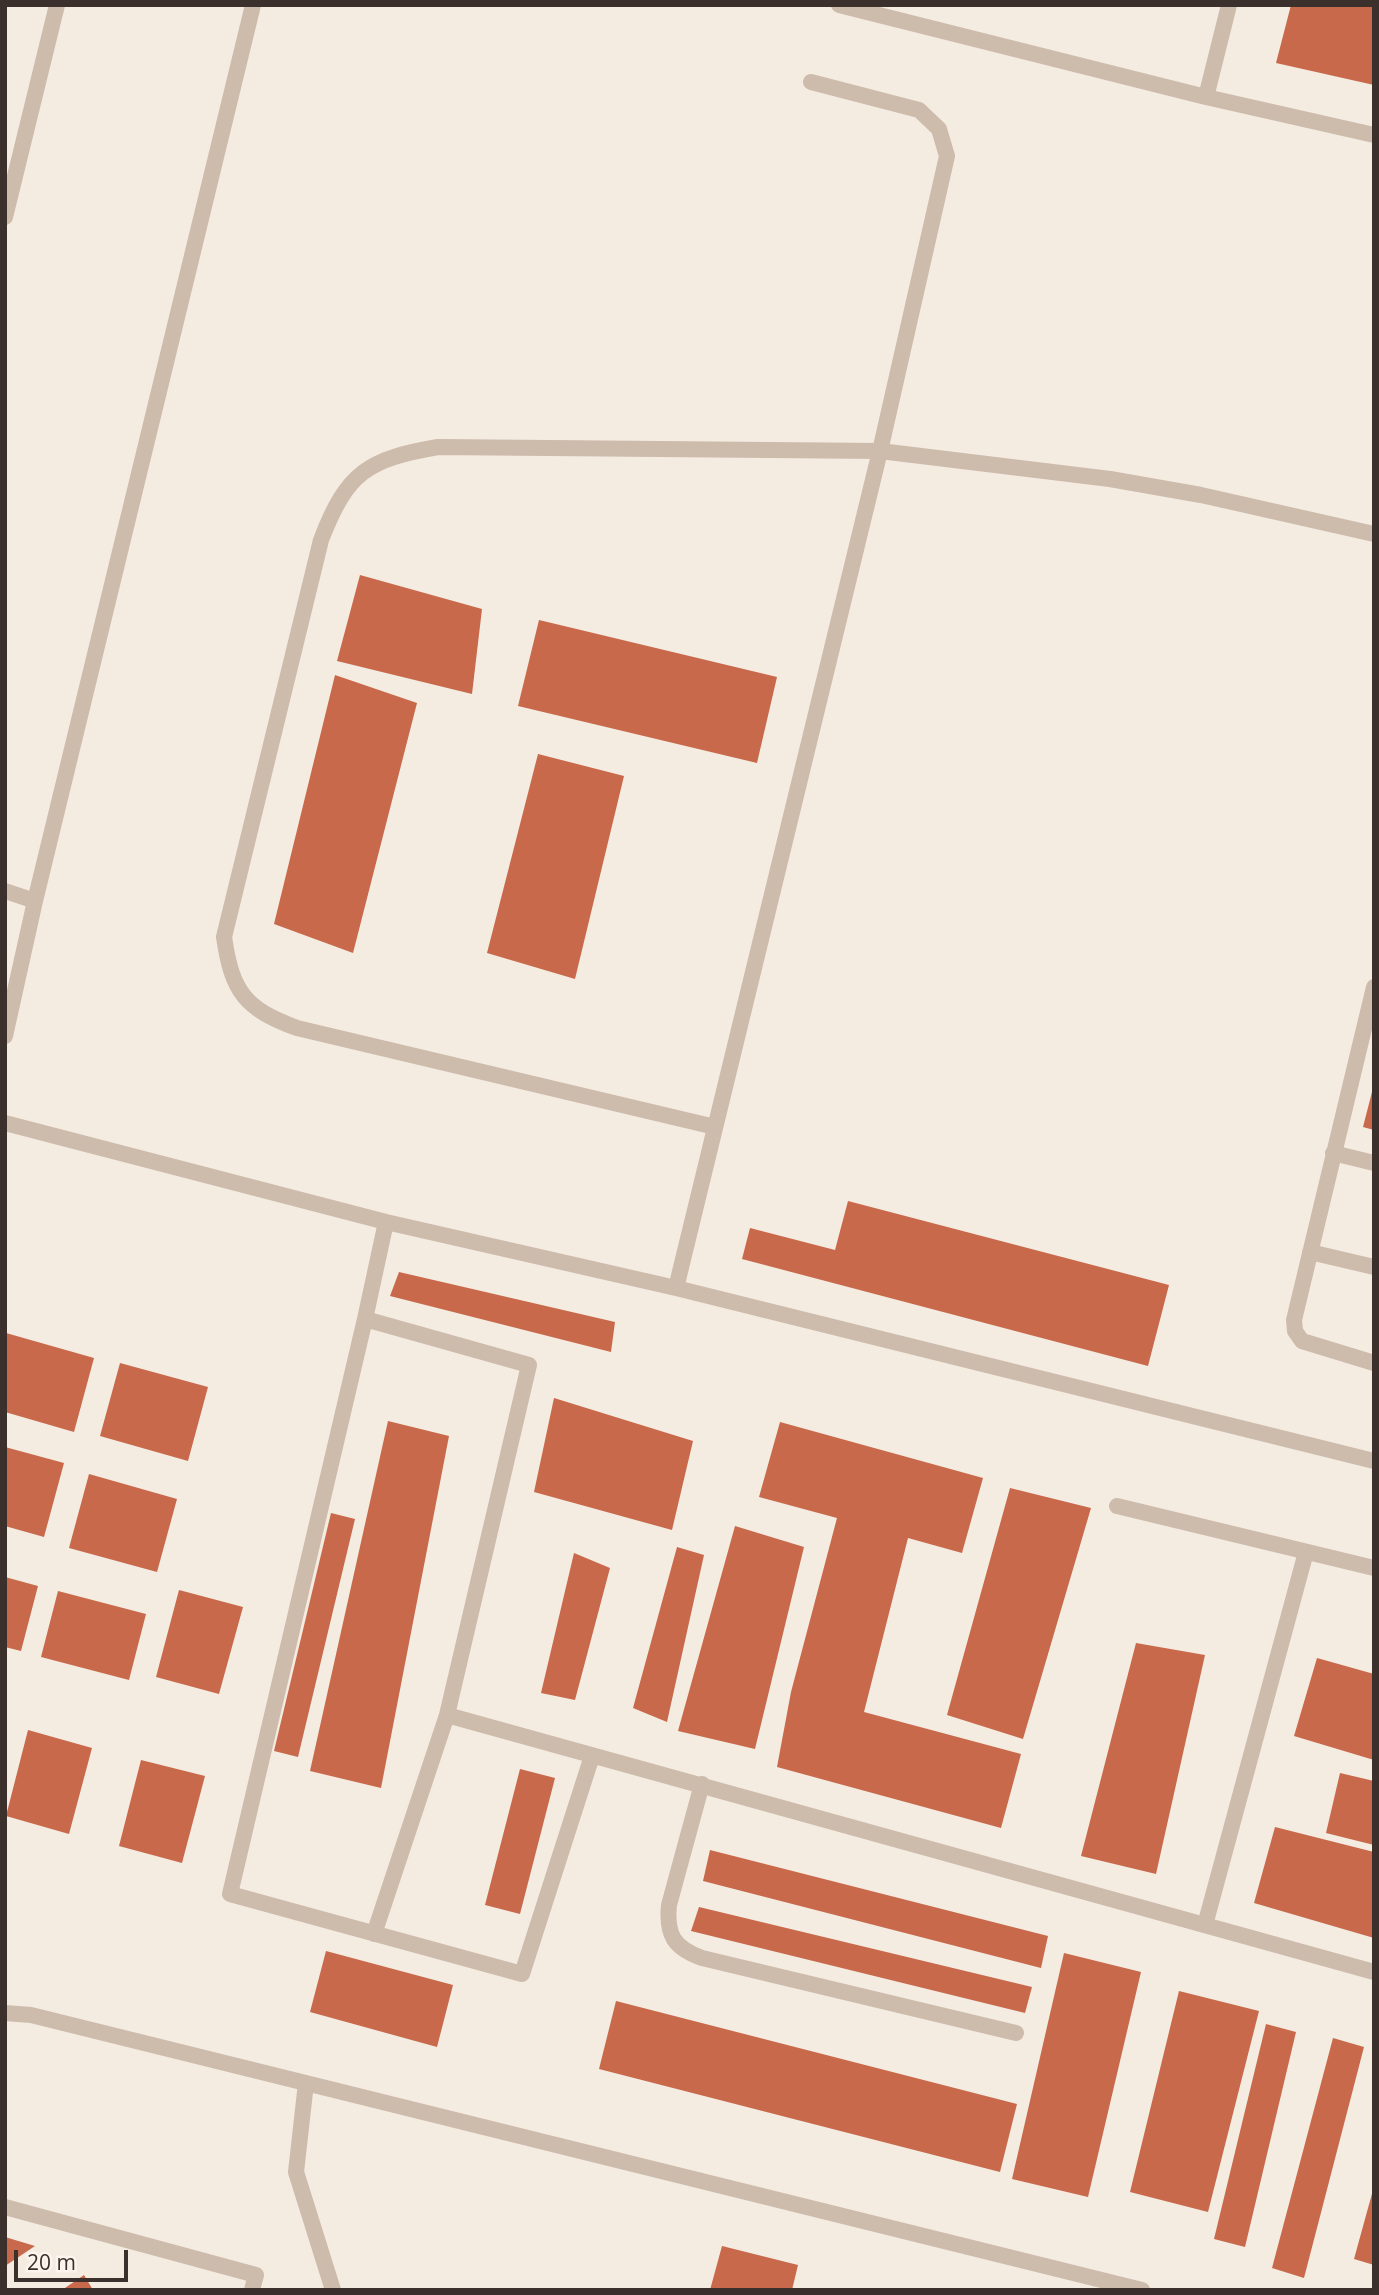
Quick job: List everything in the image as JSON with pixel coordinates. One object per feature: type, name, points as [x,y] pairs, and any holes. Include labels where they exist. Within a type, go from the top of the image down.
[{"type":"lane","points":[[5,217],[57,5]]},
{"type":"lane","points":[[5,1036],[35,901],[253,5]]},
{"type":"lane","points":[[839,5],[1206,97],[1374,135]]},
{"type":"lane","points":[[1206,97],[1229,5]]},
{"type":"lane","points":[[676,1288],[880,451],[947,156],[940,129],[919,110],[811,82]]},
{"type":"lane","points":[[715,1127],[297,1028],[268,1017],[244,996],[229,968],[224,937],[321,540],[332,510],[351,483],[376,462],[438,447],[880,451],[1110,478],[1374,534]]},
{"type":"lane","points":[[5,891],[35,901]]},
{"type":"lane","points":[[1374,987],[1294,1320],[1295,1331],[1302,1341],[1374,1363]]},
{"type":"lane","points":[[5,1123],[386,1222],[676,1288],[1374,1461]]},
{"type":"lane","points":[[1334,1153],[1374,1163]]},
{"type":"lane","points":[[386,1222],[230,1894],[522,1974],[592,1756]]},
{"type":"lane","points":[[1310,1252],[1374,1267]]},
{"type":"lane","points":[[365,1319],[528,1365],[447,1716],[374,1934]]},
{"type":"lane","points":[[1117,1506],[1374,1568]]},
{"type":"lane","points":[[1205,1925],[1306,1552]]},
{"type":"lane","points":[[447,1716],[702,1784],[1374,1972]]},
{"type":"lane","points":[[702,1784],[669,1905],[667,1923],[673,1939],[686,1952],[1016,2033]]},
{"type":"lane","points":[[5,2013],[31,2015],[1142,2290]]},
{"type":"lane","points":[[306,2083],[296,2172],[333,2290]]},
{"type":"lane","points":[[5,2207],[256,2276],[252,2290]]},
{"type":"building","points":[[1291,5],[1374,5],[1374,85],[1276,63]]},
{"type":"building","points":[[360,575],[482,609],[472,694],[337,661]]},
{"type":"building","points":[[539,620],[777,677],[757,763],[518,706]]},
{"type":"building","points":[[335,675],[417,703],[353,953],[274,924]]},
{"type":"building","points":[[538,754],[624,776],[575,979],[487,953]]},
{"type":"building","points":[[1374,1088],[1374,1130],[1363,1127]]},
{"type":"building","points":[[848,1201],[1169,1285],[1148,1366],[742,1259],[750,1228],[835,1250]]},
{"type":"building","points":[[399,1272],[615,1322],[611,1352],[390,1296]]},
{"type":"building","points":[[6,1333],[94,1358],[74,1432],[5,1412]]},
{"type":"building","points":[[120,1363],[208,1387],[188,1461],[100,1436]]},
{"type":"building","points":[[554,1398],[693,1441],[672,1530],[534,1492]]},
{"type":"building","points":[[388,1421],[449,1436],[381,1788],[310,1771]]},
{"type":"building","points":[[780,1422],[983,1478],[962,1553],[908,1538],[864,1712],[1021,1754],[1001,1828],[777,1767],[791,1692],[837,1518],[759,1497]]},
{"type":"building","points":[[5,1447],[64,1463],[44,1537],[5,1526]]},
{"type":"building","points":[[89,1474],[177,1499],[157,1572],[69,1548]]},
{"type":"building","points":[[1010,1488],[1091,1508],[1023,1739],[947,1715]]},
{"type":"building","points":[[331,1513],[355,1519],[298,1757],[274,1751]]},
{"type":"building","points":[[735,1526],[804,1547],[755,1749],[678,1731]]},
{"type":"building","points":[[677,1547],[704,1555],[667,1722],[633,1708]]},
{"type":"building","points":[[574,1553],[610,1568],[575,1700],[541,1693]]},
{"type":"building","points":[[5,1577],[38,1586],[21,1651],[5,1647]]},
{"type":"building","points":[[179,1590],[243,1607],[219,1694],[156,1677]]},
{"type":"building","points":[[58,1591],[146,1614],[129,1680],[41,1657]]},
{"type":"building","points":[[1136,1643],[1205,1655],[1156,1874],[1081,1856]]},
{"type":"building","points":[[1317,1658],[1374,1674],[1374,1760],[1294,1736]]},
{"type":"building","points":[[28,1730],[92,1748],[69,1834],[6,1816]]},
{"type":"building","points":[[141,1760],[205,1776],[182,1863],[119,1846]]},
{"type":"building","points":[[520,1769],[555,1778],[520,1914],[485,1905]]},
{"type":"building","points":[[1340,1773],[1374,1781],[1374,1845],[1326,1833]]},
{"type":"building","points":[[1275,1827],[1374,1852],[1374,1938],[1254,1903]]},
{"type":"building","points":[[710,1850],[1048,1936],[1041,1968],[703,1881]]},
{"type":"building","points":[[699,1907],[1032,1987],[1025,2013],[691,1931]]},
{"type":"building","points":[[326,1951],[453,1985],[437,2047],[310,2012]]},
{"type":"building","points":[[1064,1953],[1141,1972],[1088,2197],[1012,2179]]},
{"type":"building","points":[[1179,1991],[1259,2011],[1208,2212],[1130,2192]]},
{"type":"building","points":[[616,2001],[1017,2104],[1000,2172],[599,2069]]},
{"type":"building","points":[[1266,2024],[1296,2032],[1245,2247],[1214,2239]]},
{"type":"building","points":[[1333,2038],[1364,2047],[1304,2278],[1272,2268]]},
{"type":"building","points":[[1374,2190],[1374,2265],[1354,2259]]},
{"type":"building","points":[[5,2237],[35,2246],[5,2266]]},
{"type":"building","points":[[722,2246],[798,2265],[792,2290],[710,2290]]},
{"type":"building","points":[[84,2275],[93,2290],[62,2290]]}]
